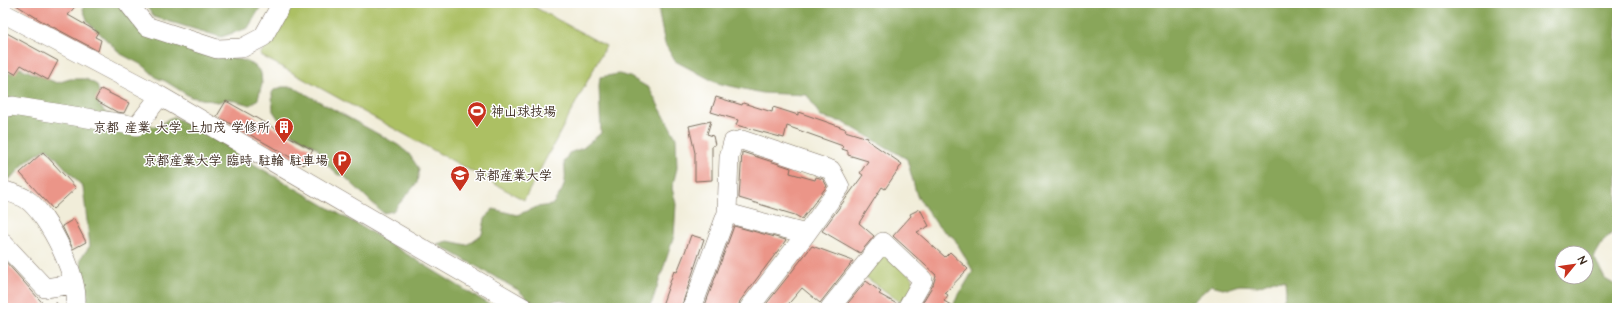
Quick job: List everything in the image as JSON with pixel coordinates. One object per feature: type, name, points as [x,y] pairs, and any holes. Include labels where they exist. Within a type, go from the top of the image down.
[{"type":"street","points":[[128,3],[146,26],[217,49],[242,48],[263,36],[282,3]]},
{"type":"street","points":[[3,13],[160,96],[524,308]]},
{"type":"street","points":[[3,108],[12,106],[136,126],[160,96]]},
{"type":"street","points":[[692,308],[727,213],[729,157],[733,142],[742,140],[831,170],[840,187],[749,308]]},
{"type":"street","points":[[3,190],[26,199],[45,219],[59,243],[73,284],[78,300],[75,308]]},
{"type":"street","points":[[727,213],[806,234]]},
{"type":"street","points":[[830,308],[882,242],[923,280],[907,308]]},
{"type":"street","points":[[3,243],[44,288],[73,284]]},
{"type":"green space","points":[[85,3],[122,3],[201,51],[246,61],[255,66],[261,73],[262,84],[258,99],[251,105],[228,99],[218,102],[191,97],[165,81],[157,78],[144,66],[121,54],[88,22],[83,9]]},
{"type":"green space","points":[[144,3],[263,3],[248,28],[221,37],[154,17]]},
{"type":"green space","name":"神山球技場","points":[[289,3],[527,3],[606,46],[524,200],[260,55]]},
{"type":"green space","points":[[660,3],[1617,3],[1617,229],[1604,240],[1594,257],[1605,279],[1617,286],[1617,308],[1281,308],[1286,292],[1285,281],[1274,280],[1258,286],[1240,285],[1227,289],[1211,285],[1186,308],[951,308],[973,271],[954,238],[939,227],[917,196],[907,159],[843,122],[821,117],[807,95],[762,93],[717,83],[675,61],[665,44],[659,14]]},
{"type":"green space","points":[[20,68],[57,83],[70,79],[86,79],[97,85],[101,100],[98,104],[106,113],[158,127],[168,119],[174,117],[227,145],[243,158],[379,237],[496,308],[86,308],[87,306],[80,259],[90,246],[83,187],[47,148],[25,163],[12,177],[3,181],[3,73],[13,73]]},
{"type":"green space","points":[[619,74],[630,77],[649,88],[676,138],[677,168],[672,188],[676,204],[674,236],[650,308],[582,308],[561,300],[553,301],[542,307],[528,299],[518,290],[437,244],[448,241],[467,245],[482,234],[485,219],[493,209],[517,215],[537,207],[552,205],[560,194],[564,185],[564,162],[569,153],[583,148],[601,133],[600,77]]},
{"type":"green space","points":[[282,87],[293,87],[398,145],[409,154],[419,169],[417,183],[393,211],[383,213],[343,175],[338,175],[326,164],[317,148],[286,130],[273,111],[272,93],[274,90]]},
{"type":"green space","points":[[880,254],[886,255],[912,277],[913,289],[903,304],[863,275]]},
{"type":"building","points":[[13,3],[78,3],[68,15],[98,32],[95,37],[101,40],[98,51],[40,20]]},
{"type":"building","points":[[3,31],[58,61],[48,80],[21,65],[15,74],[3,67]]},
{"type":"building","points":[[101,89],[129,103],[124,113],[117,112],[95,100]]},
{"type":"building","points":[[716,97],[772,112],[773,107],[798,115],[798,112],[824,121],[846,129],[845,131],[868,138],[867,140],[902,164],[885,189],[882,187],[859,223],[874,236],[860,253],[822,231],[863,175],[860,173],[868,161],[848,155],[848,151],[842,149],[843,146],[787,126],[784,138],[736,125],[738,120],[711,112]]},
{"type":"building","points":[[226,101],[313,150],[304,165],[217,116]]},
{"type":"building","points":[[711,121],[707,134],[713,136],[715,145],[712,146],[712,180],[695,181],[695,153],[689,126]]},
{"type":"building","points":[[43,152],[76,188],[53,209],[20,173]]},
{"type":"building","points":[[742,152],[791,168],[790,173],[815,180],[816,177],[823,179],[827,186],[802,219],[795,215],[739,198]]},
{"type":"building","points":[[920,209],[929,226],[917,232],[945,257],[950,252],[968,269],[945,293],[948,295],[944,301],[956,308],[926,308],[921,305],[933,285],[936,275],[893,236],[911,216],[910,214]]},
{"type":"building","points":[[74,219],[86,242],[73,249],[62,226]]},
{"type":"building","points":[[734,226],[786,240],[740,301],[738,308],[704,308]]},
{"type":"building","points":[[691,235],[704,239],[681,308],[661,308],[674,271],[677,272]]},
{"type":"building","points":[[812,246],[853,261],[820,303],[802,288],[785,308],[763,308]]},
{"type":"building","points":[[3,259],[15,272],[47,308],[3,308]]},
{"type":"building","points":[[866,281],[881,292],[879,294],[897,304],[896,308],[844,308]]},
{"type":"place","name":"神山球技場","points":[[477,128]]},
{"type":"place","name":"京都 産業 大学 上加茂 学修所","points":[[284,144]]},
{"type":"place","name":"京都産業大学 臨時 駐輪 駐車場","points":[[342,177]]},
{"type":"place","name":"京都産業大学","points":[[460,192]]}]
